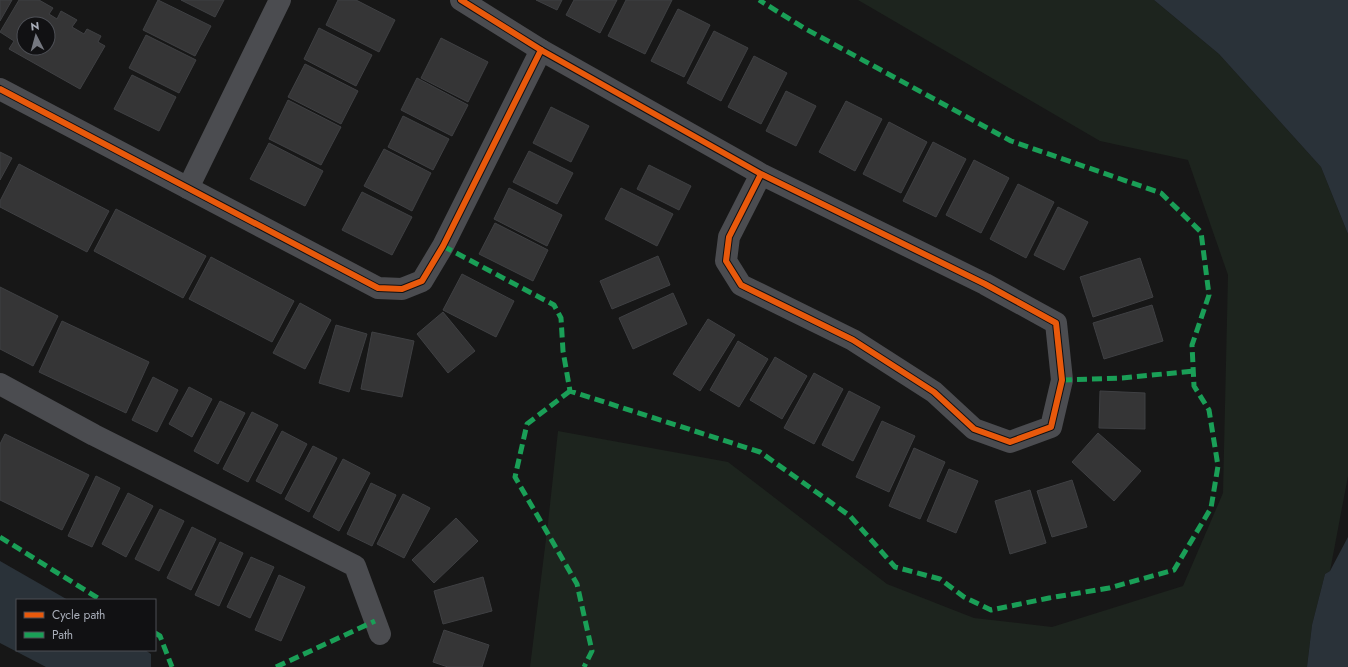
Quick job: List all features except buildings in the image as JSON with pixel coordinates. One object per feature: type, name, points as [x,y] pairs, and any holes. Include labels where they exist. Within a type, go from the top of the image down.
[{"type":"street","points":[[188,188],[280,0]]},
{"type":"street","points":[[461,0],[541,50],[760,174],[985,284],[1056,323],[1062,380],[1051,427],[1010,442],[974,429],[934,392],[853,340],[741,285],[726,261],[730,237],[760,174]]},
{"type":"street","points":[[0,89],[378,288],[402,290],[422,281],[443,246],[541,50]]},
{"type":"street","points":[[0,384],[94,435],[355,566],[380,634]]},
{"type":"shaded area","points":[[858,0],[1154,0],[1219,54],[1321,167],[1348,234],[1348,476],[1330,571],[1325,574],[1312,625],[1307,667],[530,667],[558,431],[728,462],[887,584],[974,618],[1052,627],[1183,586],[1223,493],[1228,275],[1188,160],[1100,141]]},
{"type":"shaded area","points":[[1154,0],[1348,0],[1348,234],[1321,167],[1219,54]]},
{"type":"shaded area","points":[[1348,537],[1348,667],[1307,667],[1312,625],[1325,574],[1330,571]]},
{"type":"shaded area","points":[[0,561],[66,599],[16,599],[16,651],[146,651],[151,654],[151,667],[46,667],[0,643]]},
{"type":"marked path","points":[[443,246],[554,305],[561,318],[563,351],[570,391],[760,452],[850,516],[895,567],[940,579],[964,597],[991,610],[1109,588],[1174,570],[1211,508],[1218,466],[1209,410],[1194,386],[1192,345],[1209,295],[1201,232],[1161,193],[1011,141],[804,28],[759,0]]},
{"type":"marked path","points":[[1062,380],[1122,378],[1194,371]]},
{"type":"marked path","points":[[570,391],[527,424],[515,477],[577,584],[592,651],[584,667]]},
{"type":"marked path","points":[[0,537],[99,599]]},
{"type":"marked path","points":[[276,667],[375,621]]},
{"type":"marked path","points":[[156,634],[160,636],[172,667]]},
{"type":"cycle path","points":[[461,0],[541,50],[761,174],[985,284],[1056,323],[1062,380],[1051,427],[1010,442],[974,429],[934,392],[853,340],[741,285],[726,261],[729,237],[761,174]]},
{"type":"cycle path","points":[[0,89],[378,288],[402,289],[422,281],[443,246],[541,50]]}]
